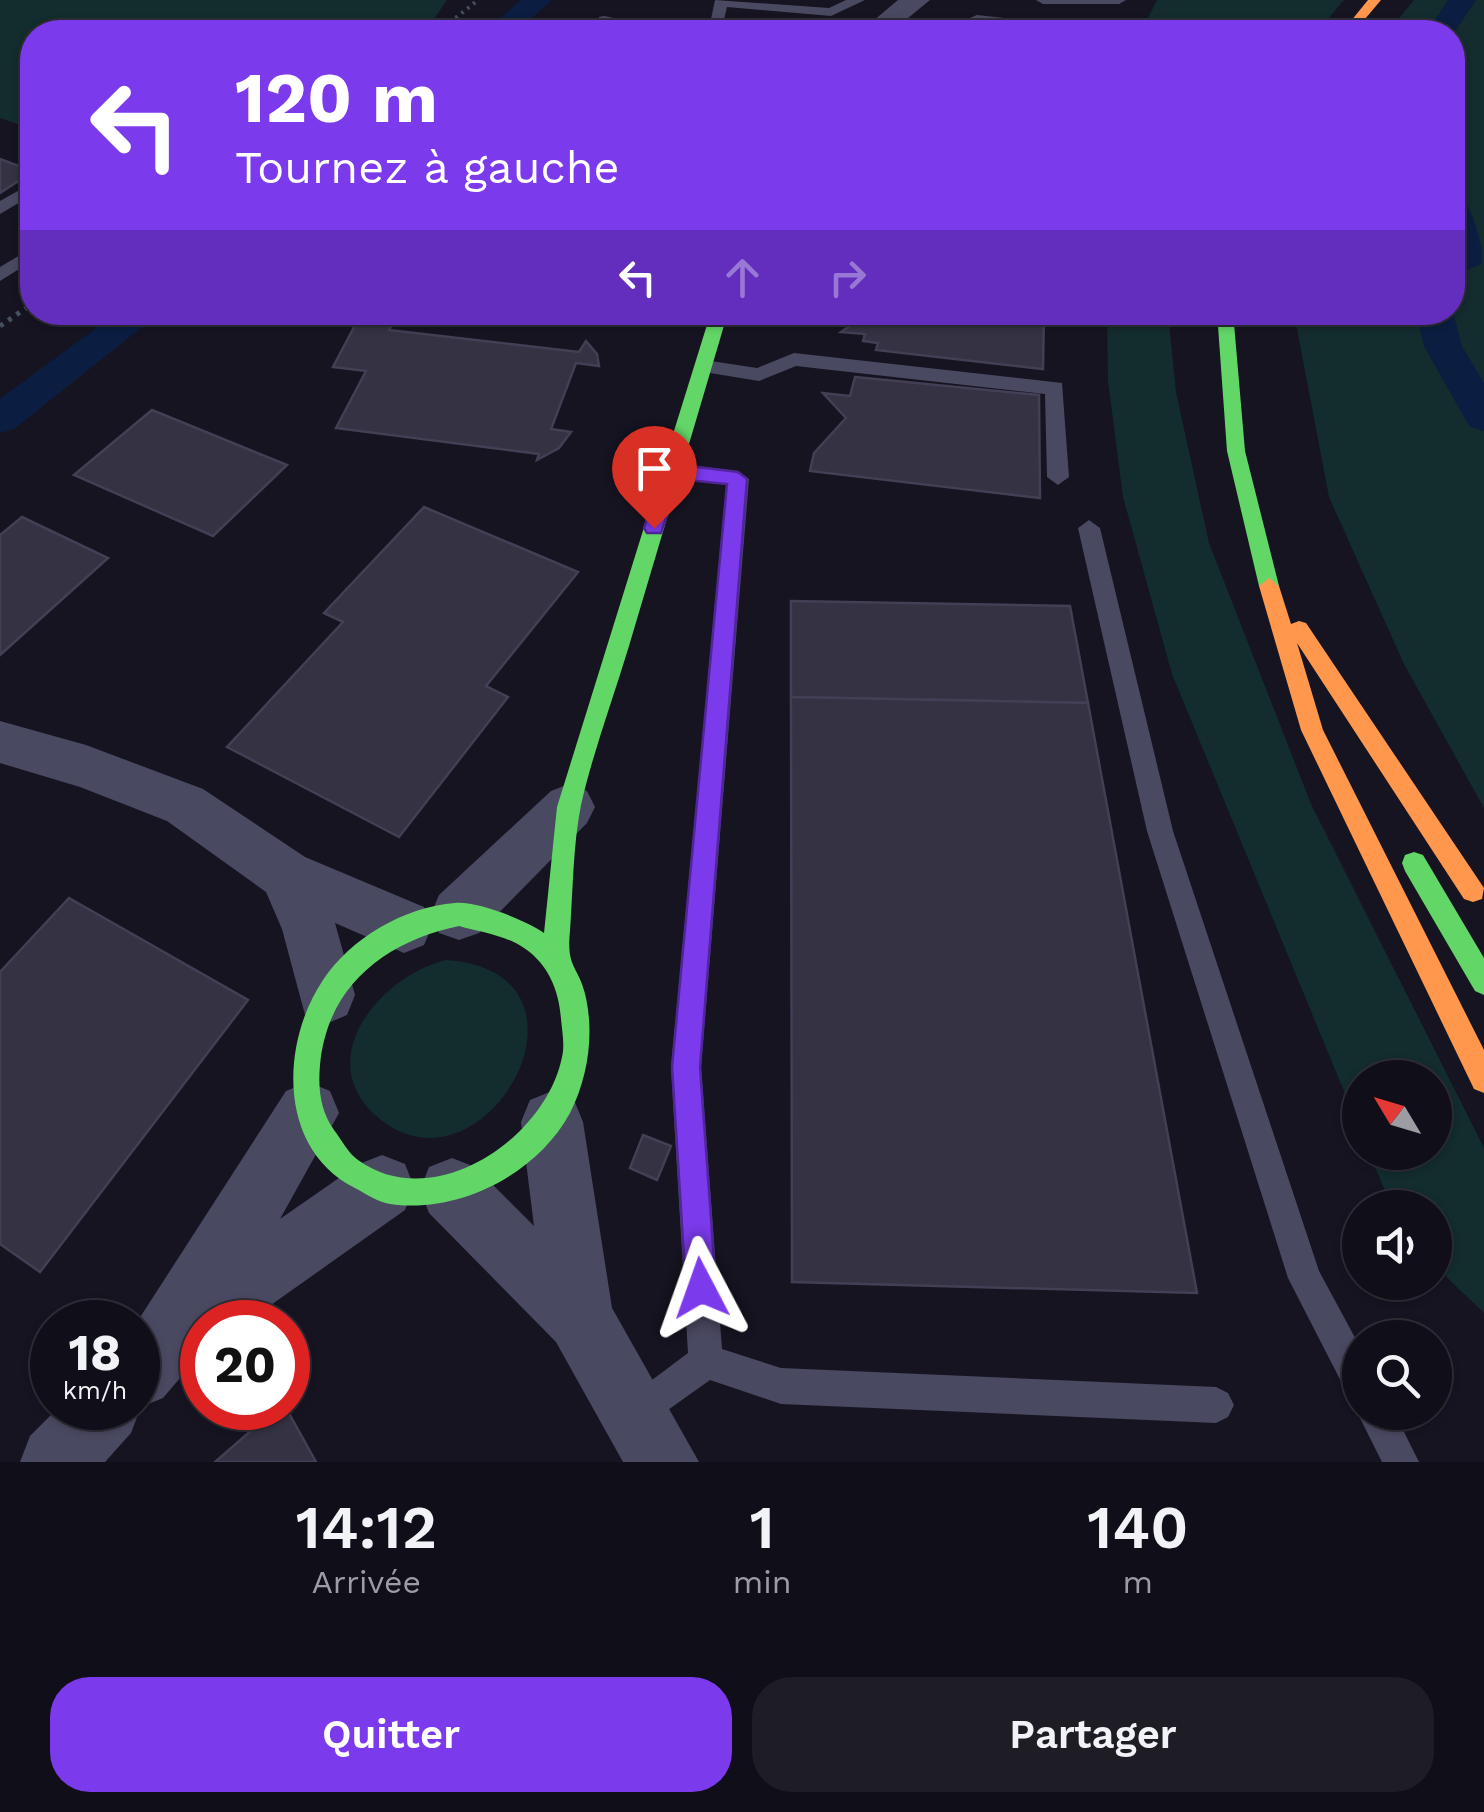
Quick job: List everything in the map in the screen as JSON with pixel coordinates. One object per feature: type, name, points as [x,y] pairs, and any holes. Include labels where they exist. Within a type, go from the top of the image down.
[{"type":"main road","points":[[1358,20],[1375,0]]},
{"type":"main road","points":[[555,954],[569,807],[716,325]]},
{"type":"main road","points":[[1225,325],[1224,356],[1233,433],[1250,528],[1312,730],[1484,1080]]},
{"type":"main road","points":[[1269,586],[1346,742]]},
{"type":"main road","points":[[1269,586],[1484,908]]},
{"type":"main road","points":[[1403,843],[1484,982]]},
{"type":"main road","points":[[459,914],[496,918],[529,932],[555,954],[576,990],[582,1032],[574,1078],[552,1122],[524,1152],[490,1176],[452,1190],[416,1193],[382,1187],[349,1171],[324,1146],[308,1113],[304,1060],[309,1033],[326,995],[347,966],[374,943],[404,926],[459,914]]},
{"type":"street","points":[[894,20],[916,0]]},
{"type":"street","points":[[0,742],[86,767],[185,806],[286,874],[404,926]]},
{"type":"street","points":[[459,914],[569,807]]},
{"type":"street","points":[[286,874],[310,929],[326,995]]},
{"type":"street","points":[[160,1347],[308,1113]]},
{"type":"street","points":[[552,1122],[580,1318]]},
{"type":"street","points":[[160,1350],[382,1187]]},
{"type":"street","points":[[452,1190],[580,1318],[650,1438]]},
{"type":"street","points":[[56,1462],[86,1430]]},
{"type":"lane","points":[[819,20],[858,0]]},
{"type":"lane","points":[[1042,0],[1120,0]]},
{"type":"lane","points":[[718,20],[720,2],[831,12]]},
{"type":"lane","points":[[704,366],[759,375],[794,358],[1055,388],[1058,477]]},
{"type":"lane","points":[[650,1438],[706,1361],[686,1067],[738,479],[672,471]]},
{"type":"lane","points":[[1088,528],[1160,832],[1306,1278],[1342,1348]]},
{"type":"lane","points":[[706,1361],[781,1386],[1216,1405]]},
{"type":"lane","points":[[1384,1430],[1401,1462]]},
{"type":"path","points":[[453,20],[478,0]]},
{"type":"green space","points":[[0,0],[447,0],[433,20],[20,20],[20,125],[0,118]]},
{"type":"green space","points":[[1157,0],[1344,0],[1327,20],[1148,18]]},
{"type":"green space","points":[[1414,0],[1484,0],[1484,808],[1404,664],[1329,497],[1296,325],[1465,325],[1465,20],[1398,20]]},
{"type":"green space","points":[[1107,325],[1169,325],[1176,392],[1209,543],[1311,804],[1440,1060],[1342,1060],[1342,1086],[1172,674],[1123,497],[1108,381]]},
{"type":"green space","points":[[446,960],[497,974],[523,1003],[527,1041],[514,1079],[489,1113],[454,1134],[414,1136],[373,1113],[356,1090],[350,1067],[353,1043],[363,1020],[379,1000],[400,982]]},
{"type":"green space","points":[[1452,1084],[1484,1148],[1484,1313],[1452,1282],[1452,1190],[1385,1190],[1376,1170],[1452,1170]]},
{"type":"building","points":[[0,159],[20,166],[20,180],[0,193]]},
{"type":"building","points":[[355,325],[392,325],[389,330],[579,352],[586,341],[597,354],[599,366],[576,363],[551,429],[571,432],[559,448],[537,460],[539,454],[336,428],[366,371],[333,367]]},
{"type":"building","points":[[851,325],[1044,325],[1043,369],[876,350],[878,343],[863,341],[865,334],[841,332]]},
{"type":"building","points":[[855,377],[1039,395],[1040,498],[810,471],[814,453],[846,418],[823,393],[850,396]]},
{"type":"building","points":[[152,410],[287,465],[213,536],[74,475]]},
{"type":"building","points":[[424,507],[578,572],[486,686],[508,697],[399,837],[227,747],[343,622],[324,613]]},
{"type":"building","points":[[22,517],[108,558],[0,655],[0,535]]},
{"type":"building","points":[[791,601],[1070,606],[1088,703],[791,697]]},
{"type":"building","points":[[791,697],[1088,703],[1197,1293],[792,1282]]},
{"type":"building","points":[[69,898],[248,1000],[40,1272],[0,1244],[0,972]]},
{"type":"building","points":[[643,1135],[671,1146],[657,1180],[630,1168]]},
{"type":"building","points":[[252,1430],[298,1430],[316,1462],[215,1462]]},
{"type":"waterway","points":[[514,20],[538,0]]},
{"type":"waterway","points":[[1449,20],[1462,0]]},
{"type":"waterway","points":[[1465,247],[1465,258]]},
{"type":"waterway","points":[[0,419],[126,325]]},
{"type":"waterway","points":[[1437,325],[1443,346],[1484,417]]},
{"type":"traffic: fast","points":[[555,954],[569,807],[716,325]]},
{"type":"traffic: fast","points":[[1226,325],[1236,451],[1269,586]]},
{"type":"traffic: fast","points":[[1414,863],[1484,982]]},
{"type":"traffic: fast","points":[[459,914],[524,934],[548,953],[573,998],[577,1055],[559,1105],[526,1146],[483,1176],[435,1191],[387,1190],[345,1168],[314,1125],[306,1084],[310,1043],[330,992],[363,954],[406,928],[459,914]]},
{"type":"traffic: slow","points":[[1358,20],[1375,0]]},
{"type":"traffic: slow","points":[[1269,586],[1312,730],[1484,1079]]},
{"type":"traffic: slow","points":[[1299,629],[1473,891]]},
{"type":"route","points":[[654,528],[672,471],[738,479],[686,1067],[701,1288]]}]
